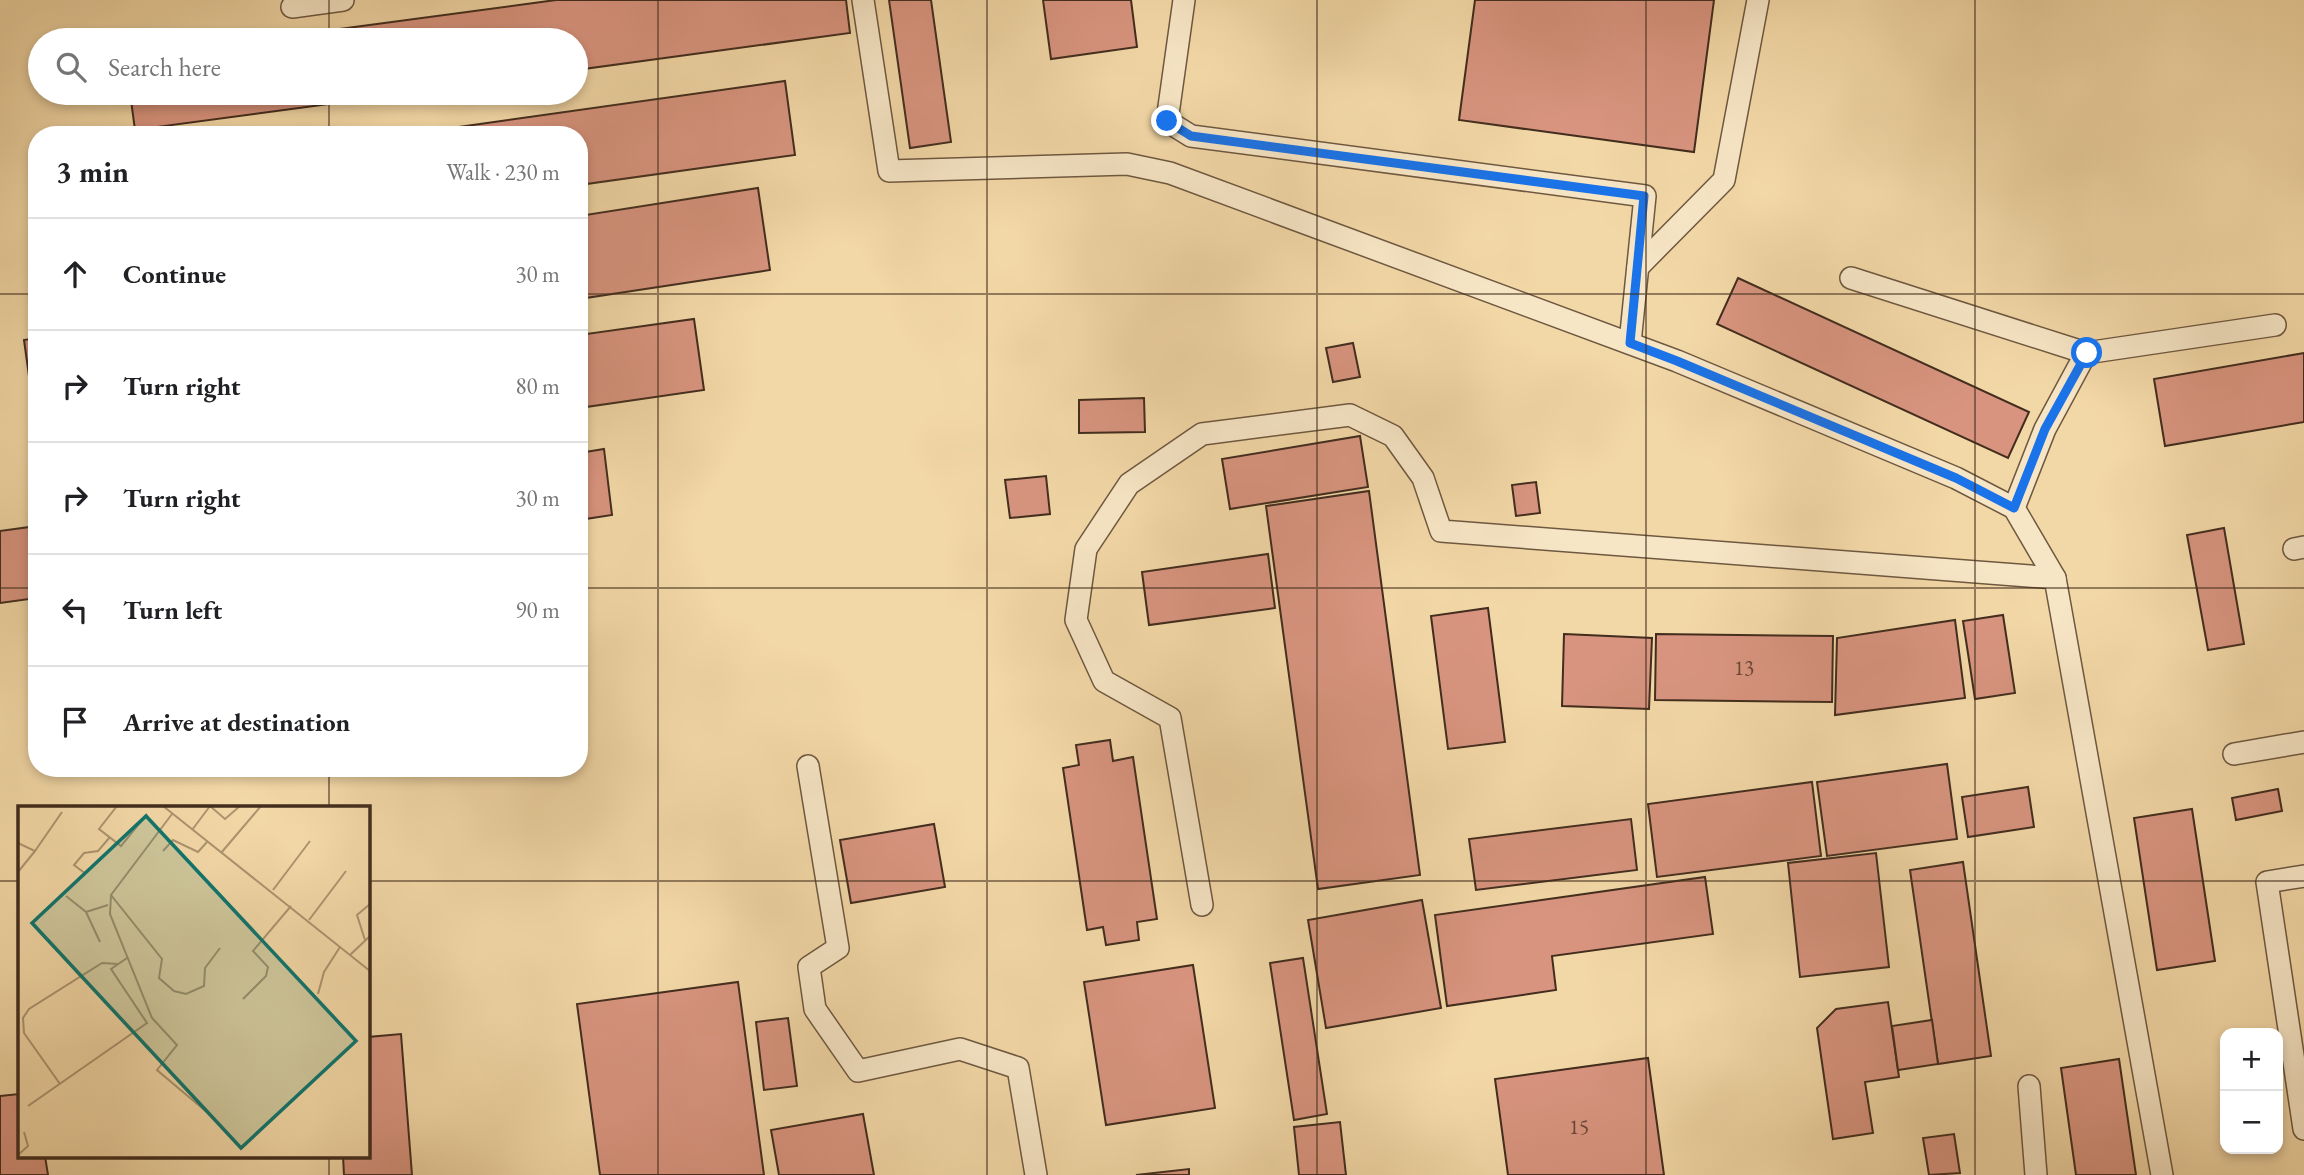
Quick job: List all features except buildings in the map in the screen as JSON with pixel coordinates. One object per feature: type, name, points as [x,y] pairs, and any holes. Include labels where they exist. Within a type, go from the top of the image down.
[{"type":"lane","points":[[292,7],[343,0]]},
{"type":"lane","points":[[863,0],[889,171],[1127,164],[1170,173],[1677,361],[1956,478],[2014,508],[2056,578],[2162,1175]]},
{"type":"lane","points":[[1184,0],[1167,121],[1191,136],[1644,196],[1630,343]]},
{"type":"lane","points":[[1637,267],[1724,180],[1758,0]]},
{"type":"lane","points":[[1851,278],[2087,353],[2274,325]]},
{"type":"lane","points":[[2014,508],[2045,429],[2087,353]]},
{"type":"lane","points":[[1202,905],[1170,718],[1104,681],[1076,620],[1086,549],[1129,484],[1202,434],[1350,415],[1393,436],[1423,478],[1441,531],[2056,578]]},
{"type":"lane","points":[[2234,754],[2304,742]]},
{"type":"lane","points":[[808,766],[838,948],[809,967],[815,1009],[858,1071],[960,1049],[1018,1068],[1036,1175]]},
{"type":"lane","points":[[2304,876],[2267,882],[2304,1129]]},
{"type":"lane","points":[[2029,1086],[2036,1175]]},
{"type":"route","points":[[1167,121],[1191,136],[1644,196],[1630,343],[1956,478],[2014,508],[2045,429],[2087,353]]}]
